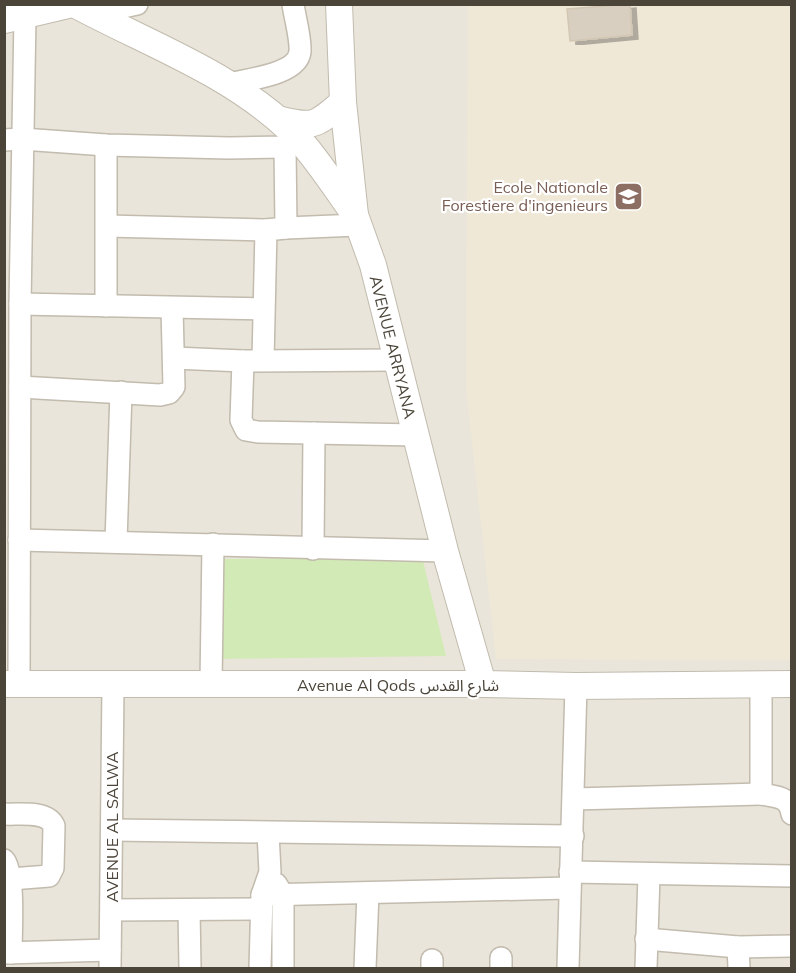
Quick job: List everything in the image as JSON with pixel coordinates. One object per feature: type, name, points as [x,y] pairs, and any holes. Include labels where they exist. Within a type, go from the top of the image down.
[{"type":"street","points":[[12,684],[19,540],[20,387],[20,304],[13,228],[15,18],[79,8],[138,4]]},
{"type":"street","points":[[229,84],[285,71],[295,62],[300,51],[293,4]]},
{"type":"street","name":"AVENUE ARRYANA","points":[[339,4],[343,102],[357,220],[372,265],[445,551],[483,684]]},
{"type":"street","points":[[79,8],[184,58],[229,84],[278,119],[304,125],[315,123],[343,102]]},
{"type":"street","points":[[278,119],[292,144],[357,220]]},
{"type":"street","points":[[13,140],[106,145],[292,144]]},
{"type":"street","points":[[292,144],[241,420],[246,430],[258,432],[416,435]]},
{"type":"street","points":[[106,145],[106,306]]},
{"type":"street","points":[[107,226],[276,229],[357,220]]},
{"type":"street","points":[[20,304],[263,309]]},
{"type":"street","points":[[20,387],[160,395],[169,393],[174,387],[172,308]]},
{"type":"street","points":[[174,358],[348,362],[397,360]]},
{"type":"street","points":[[116,542],[121,393]]},
{"type":"street","points":[[314,433],[314,549]]},
{"type":"street","points":[[19,540],[445,551]]},
{"type":"street","points":[[211,684],[213,544]]},
{"type":"street","points":[[761,683],[761,794]]},
{"type":"street","name":"Avenue Al Qods شارع القدس","points":[[12,684],[576,686],[792,684]]},
{"type":"street","name":"AVENUE AL SALWA","points":[[110,959],[113,685]]},
{"type":"street","points":[[568,969],[576,686]]},
{"type":"street","points":[[574,799],[761,794],[786,800],[792,814]]},
{"type":"street","points":[[4,814],[46,817],[52,821],[54,826],[53,868],[49,876],[8,869],[8,953],[110,959]]},
{"type":"street","points":[[112,830],[573,836]]},
{"type":"street","points":[[260,969],[270,872],[268,832]]},
{"type":"street","points":[[112,910],[189,910],[268,900],[649,875],[792,876]]},
{"type":"street","points":[[646,969],[649,875]]},
{"type":"street","points":[[365,969],[368,893]]},
{"type":"street","points":[[268,900],[283,969]]},
{"type":"street","points":[[189,910],[190,969]]},
{"type":"street","points":[[646,939],[738,947],[792,946]]},
{"type":"street","points":[[738,947],[739,969]]},
{"type":"shaded area","points":[[5,5],[791,5],[791,968],[5,968]]},
{"type":"shaded area","name":"Ecole Nationale Forestiere d'ingenieurs","points":[[453,5],[791,5],[791,660],[496,659],[466,387],[468,7]]},
{"type":"green space","points":[[422,557],[446,656],[219,659],[219,559]]},
{"type":"building","points":[[630,4],[632,35],[570,41],[567,9]]},
{"type":"place","name":"Ecole Nationale Forestiere d'ingenieurs","points":[[629,196]]}]
